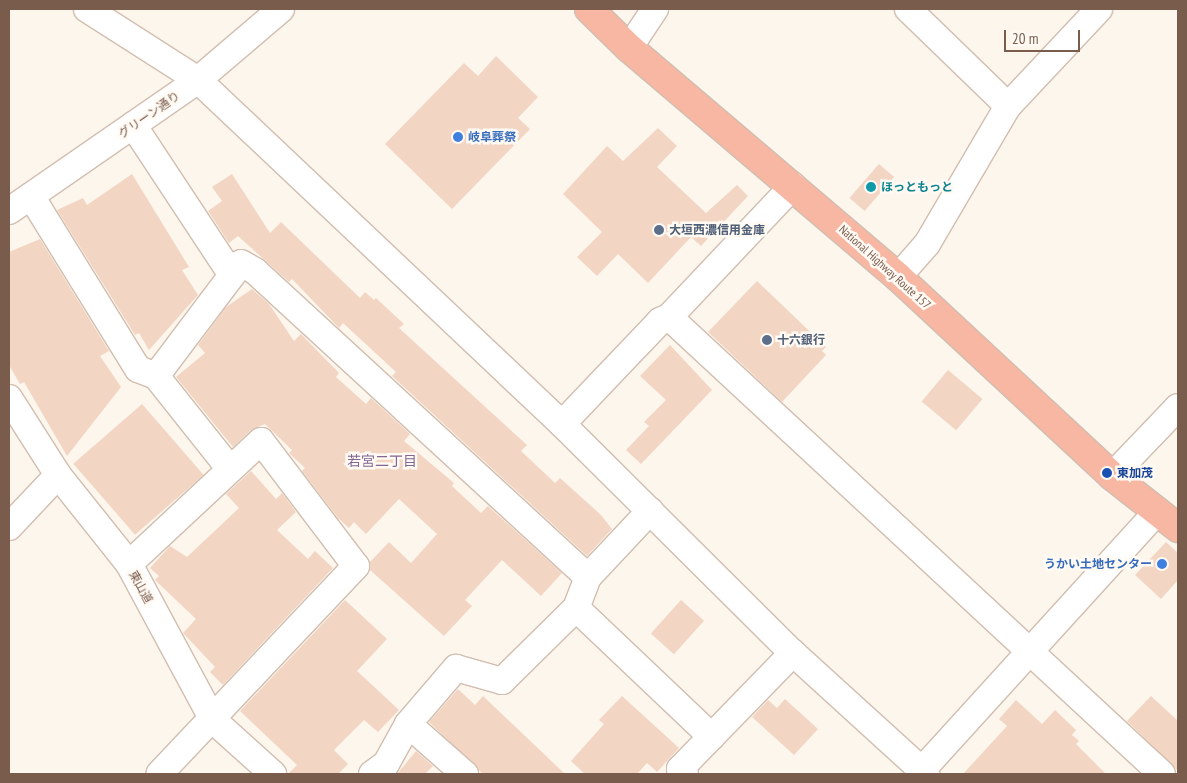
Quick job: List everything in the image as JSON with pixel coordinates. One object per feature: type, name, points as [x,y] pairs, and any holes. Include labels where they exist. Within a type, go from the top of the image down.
[{"type":"highway","name":"National Highway Route 157","points":[[589,9],[629,48],[898,277],[1112,476],[1168,519]]},
{"type":"street","points":[[87,9],[198,80],[562,424],[792,653],[924,772],[1028,652],[1168,519]]},
{"type":"street","name":"グリーン通り","points":[[9,211],[198,80],[282,9]]},
{"type":"street","points":[[629,48],[655,9]]},
{"type":"street","points":[[908,9],[1008,106]]},
{"type":"street","points":[[898,277],[927,244],[1008,106],[1099,9]]},
{"type":"street","points":[[133,125],[232,275]]},
{"type":"street","points":[[562,424],[660,321],[669,317],[793,186]]},
{"type":"street","points":[[31,196],[138,369],[156,376],[230,469]]},
{"type":"street","points":[[156,376],[241,263],[256,271],[588,577]]},
{"type":"street","points":[[669,317],[1028,652],[1162,774]]},
{"type":"street","name":"東山道","points":[[9,398],[58,475],[129,564],[213,720],[272,774]]},
{"type":"street","points":[[1112,476],[1178,408]]},
{"type":"street","points":[[129,564],[261,442],[356,566],[213,720],[160,774]]},
{"type":"street","points":[[9,527],[58,475]]},
{"type":"street","points":[[372,774],[386,764],[408,724],[456,668],[502,682],[576,608],[588,577],[650,511]]},
{"type":"street","points":[[576,608],[712,737]]},
{"type":"street","points":[[680,773],[792,653]]},
{"type":"street","points":[[408,724],[465,774]]},
{"type":"building","name":"岐阜葬祭","points":[[496,56],[538,97],[518,118],[530,129],[452,209],[385,144],[464,63],[478,76]]},
{"type":"building","points":[[658,128],[677,146],[657,167],[706,213],[737,185],[748,196],[701,246],[691,237],[648,283],[618,254],[597,276],[577,257],[602,232],[563,194],[607,146],[623,161]]},
{"type":"building","name":"ほっともっと","points":[[879,164],[894,177],[865,211],[849,198]]},
{"type":"building","points":[[132,174],[189,267],[182,270],[198,295],[149,350],[139,333],[135,335],[57,210],[83,198],[87,205]]},
{"type":"building","points":[[232,174],[270,233],[281,222],[360,298],[365,292],[374,300],[376,298],[404,324],[399,328],[527,445],[521,451],[555,483],[560,478],[601,515],[612,529],[587,556],[392,376],[396,372],[343,323],[339,328],[292,279],[289,282],[238,236],[229,243],[208,211],[222,201],[212,187]]},
{"type":"building","points":[[40,239],[109,351],[100,356],[121,387],[67,456],[24,382],[20,384],[9,365],[9,252]]},
{"type":"building","name":"十六銀行","points":[[757,281],[826,347],[822,351],[826,355],[782,402],[708,332]]},
{"type":"building","points":[[252,289],[269,304],[294,341],[301,334],[339,373],[336,377],[366,404],[371,398],[410,434],[404,441],[454,483],[452,486],[481,513],[488,506],[562,573],[541,596],[502,560],[465,600],[472,606],[444,636],[370,570],[370,562],[389,542],[411,563],[437,534],[399,499],[366,534],[354,522],[349,528],[338,518],[302,471],[305,468],[289,453],[292,450],[265,424],[251,430],[233,447],[176,377],[205,353],[198,345],[226,307]]},
{"type":"building","points":[[670,345],[712,390],[641,464],[626,450],[649,426],[644,422],[666,400],[640,376]]},
{"type":"building","points":[[948,370],[982,399],[956,430],[922,401]]},
{"type":"building","points":[[142,404],[204,475],[135,535],[73,464]]},
{"type":"building","points":[[251,471],[276,499],[282,493],[296,512],[277,530],[308,559],[315,551],[333,568],[223,685],[210,672],[215,667],[183,633],[196,619],[155,580],[159,576],[150,568],[170,546],[187,557],[239,508],[226,494]]},
{"type":"building","name":"うかい土地センター","points":[[1166,542],[1178,553],[1178,580],[1161,599],[1135,575]]},
{"type":"building","points":[[345,600],[387,639],[357,671],[399,710],[378,732],[364,720],[334,750],[348,764],[338,774],[288,774],[297,765],[240,711]]},
{"type":"building","points":[[681,600],[704,621],[674,654],[651,633]]},
{"type":"building","points":[[458,689],[475,705],[483,696],[565,774],[483,774],[429,722]]},
{"type":"building","points":[[622,696],[679,748],[657,772],[647,763],[637,774],[585,774],[571,761],[604,724],[599,720]]},
{"type":"building","points":[[1151,696],[1178,721],[1178,771],[1127,721]]},
{"type":"building","points":[[785,699],[818,729],[794,755],[752,717],[768,700],[777,708]]},
{"type":"building","points":[[1016,700],[1042,724],[1055,710],[1076,730],[1072,735],[1079,741],[1076,744],[1106,774],[963,774],[1007,726],[999,719]]},
{"type":"building","points":[[416,751],[433,766],[425,774],[397,774]]},
{"type":"place","name":"岐阜葬祭","points":[[458,137]]},
{"type":"place","name":"ほっともっと","points":[[871,187]]},
{"type":"place","name":"大垣西濃信用金庫","points":[[659,230]]},
{"type":"place","name":"十六銀行","points":[[767,340]]},
{"type":"place","name":"東加茂","points":[[1107,473]]},
{"type":"place","name":"うかい土地センター","points":[[1162,564]]},
{"type":"district","name":"若宮二丁目","points":[[382,461]]}]
